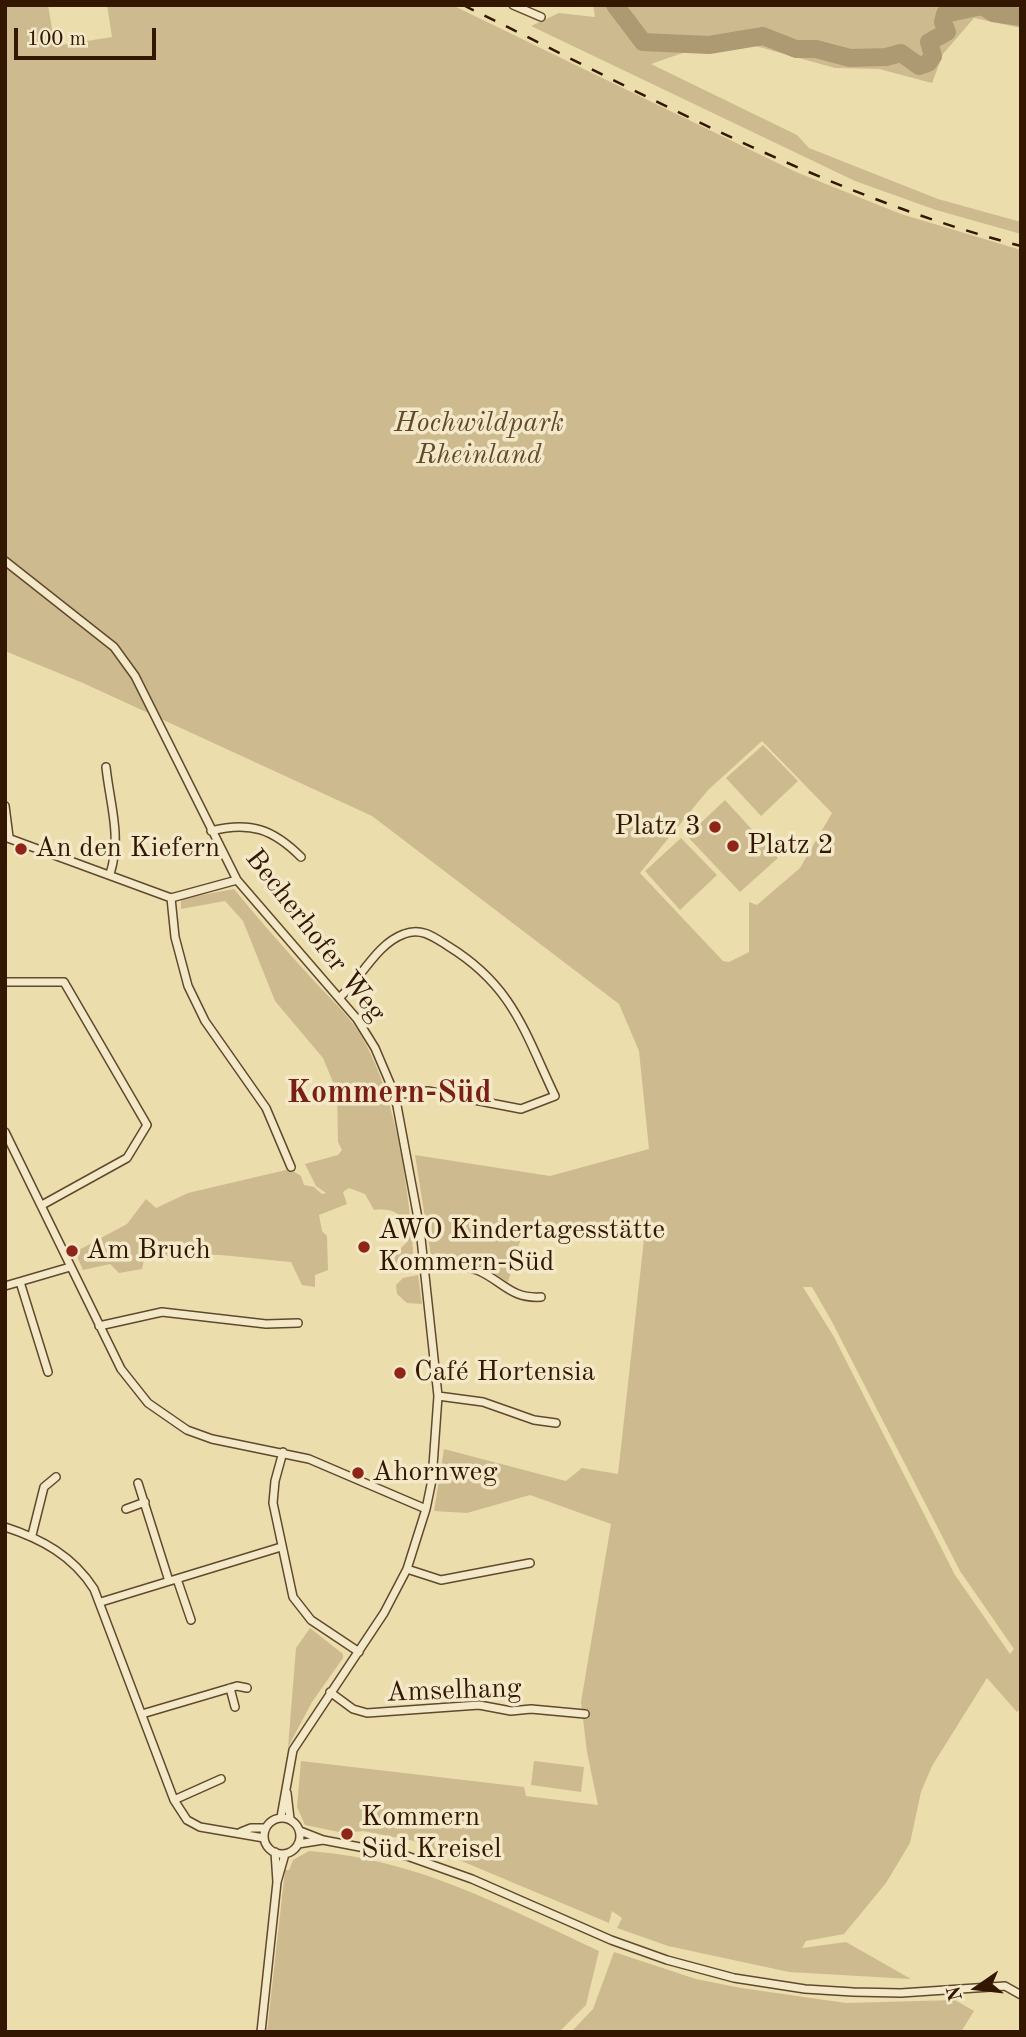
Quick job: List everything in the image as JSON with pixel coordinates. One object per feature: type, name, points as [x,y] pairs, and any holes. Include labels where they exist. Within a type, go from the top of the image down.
[{"type":"street","points":[[513,5],[541,17]]},
{"type":"street","name":"Becherhofer Weg","points":[[5,561],[114,647],[153,709],[237,880],[339,998],[375,1048],[395,1095],[407,1144],[438,1396],[432,1480],[407,1569],[384,1613],[293,1750],[281,1817]]},
{"type":"street","points":[[106,767],[116,818],[116,857],[110,874]]},
{"type":"street","points":[[5,806],[7,837],[171,898],[237,880]]},
{"type":"street","points":[[211,831],[250,827],[281,837],[301,857]]},
{"type":"street","points":[[171,898],[175,937],[188,986],[205,1021],[266,1108],[291,1167]]},
{"type":"street","points":[[339,998],[385,947],[403,934],[428,933],[469,959],[496,982],[512,1005],[555,1096],[520,1109],[428,1091],[395,1095]]},
{"type":"street","points":[[5,982],[64,982],[147,1125],[127,1158],[41,1205]]},
{"type":"street","points":[[5,1132],[121,1369],[148,1403],[187,1430],[212,1439],[309,1459],[426,1509]]},
{"type":"street","points":[[5,1154],[15,1152]]},
{"type":"street","points":[[423,1267],[459,1265],[479,1271],[523,1298],[541,1297]]},
{"type":"street","points":[[5,1286],[70,1267]]},
{"type":"street","points":[[20,1282],[48,1372]]},
{"type":"street","points":[[99,1326],[162,1312],[266,1324],[298,1323]]},
{"type":"street","points":[[438,1396],[483,1402],[534,1420],[556,1423]]},
{"type":"street","points":[[283,1452],[275,1481],[273,1503],[281,1547],[297,1606],[310,1620],[359,1652]]},
{"type":"street","points":[[32,1535],[44,1487],[56,1477]]},
{"type":"street","points":[[138,1483],[173,1580],[191,1620]]},
{"type":"street","points":[[126,1509],[145,1502]]},
{"type":"street","points":[[5,1527],[32,1535],[68,1558],[86,1576],[101,1602],[174,1800],[187,1820],[200,1827],[264,1838]]},
{"type":"street","points":[[101,1602],[281,1547]]},
{"type":"street","points":[[407,1569],[441,1580],[530,1563]]},
{"type":"street","points":[[142,1714],[230,1688],[247,1688]]},
{"type":"street","points":[[230,1688],[235,1707]]},
{"type":"street","name":"Amselhang","points":[[330,1692],[353,1709],[367,1713],[479,1705],[585,1714]]},
{"type":"street","points":[[174,1800],[221,1779]]},
{"type":"street","name":"Becherhofer Weg","points":[[287,1793],[290,1819]]},
{"type":"street","points":[[285,1854],[268,1847],[264,1838],[265,1828],[281,1817],[290,1819],[300,1831],[323,1840],[407,1856],[472,1879],[611,1940],[667,1960],[734,1978],[805,1989],[853,1992],[901,1993],[1005,1986],[1021,1995]]},
{"type":"street","points":[[241,1832],[250,1828],[265,1828]]},
{"type":"street","points":[[298,1844],[300,1831]]},
{"type":"street","points":[[261,2032],[277,1882],[285,1854],[298,1844],[323,1840]]},
{"type":"street","points":[[275,1852],[277,1882]]},
{"type":"green space","name":"Hochwildpark Rheinland","points":[[5,5],[48,5],[55,46],[112,37],[107,5],[452,5],[796,172],[901,214],[1021,250],[1021,1708],[1017,1712],[987,1678],[932,1766],[921,1792],[910,1843],[886,1883],[844,1934],[806,1941],[802,1948],[846,1942],[911,1979],[789,1972],[668,1946],[617,1928],[622,1918],[612,1911],[609,1923],[414,1841],[363,1831],[344,1833],[305,1825],[297,1807],[301,1761],[524,1787],[526,1796],[598,1805],[587,1752],[581,1702],[611,1524],[530,1495],[467,1513],[434,1511],[444,1449],[566,1481],[582,1468],[618,1474],[646,1221],[567,1237],[526,1221],[508,1282],[475,1262],[431,1256],[415,1155],[550,1176],[649,1149],[639,1051],[619,1004],[372,816],[83,683],[5,651]],"holes":[[[762,741],[832,813],[800,868],[757,905],[749,902],[749,952],[729,962],[723,961],[640,873],[708,790]],[[803,1287],[812,1287],[831,1320],[960,1571],[1014,1649],[1010,1654],[955,1575],[834,1337]]]},
{"type":"green space","points":[[593,5],[1021,5],[1021,28],[974,18],[943,54],[932,83],[879,69],[835,68],[752,45],[694,49],[651,64],[797,135],[809,148],[938,199],[1021,222],[1021,234],[936,210],[855,181],[531,26],[559,13],[595,17]]},
{"type":"green space","points":[[763,745],[798,781],[761,816],[726,778]]},
{"type":"green space","points":[[725,800],[778,858],[740,892],[687,836]]},
{"type":"green space","points":[[681,838],[717,875],[680,910],[645,871]]},
{"type":"green space","points":[[234,889],[345,1014],[368,1049],[380,1077],[398,1138],[414,1261],[394,1265],[395,1254],[408,1241],[400,1216],[390,1210],[374,1210],[365,1194],[349,1188],[343,1192],[347,1204],[319,1215],[322,1231],[327,1236],[328,1270],[315,1275],[315,1287],[302,1285],[291,1262],[218,1255],[162,1256],[144,1260],[142,1269],[119,1273],[110,1264],[83,1270],[75,1252],[127,1224],[146,1199],[156,1208],[188,1193],[290,1169],[301,1176],[304,1185],[314,1187],[322,1194],[326,1193],[316,1186],[305,1164],[338,1155],[342,1150],[338,1142],[337,1092],[323,1058],[275,1001],[243,921],[225,901],[181,909],[181,899]]},
{"type":"green space","points":[[418,1275],[422,1304],[407,1303],[397,1294],[396,1285],[403,1278]]},
{"type":"green space","points":[[310,1628],[343,1654],[343,1658],[312,1702],[288,1747],[296,1648]]},
{"type":"green space","points":[[534,1761],[584,1767],[581,1792],[531,1785]]},
{"type":"green space","points":[[309,1851],[349,1856],[423,1874],[493,1902],[599,1951],[586,2005],[559,2032],[267,2032],[285,1870],[289,1870],[293,1860]]},
{"type":"green space","points":[[614,1952],[696,1979],[741,1988],[846,2003],[955,2000],[974,2011],[961,2032],[571,2032],[593,2009]]},
{"type":"waterway","points":[[615,5],[643,42],[709,45],[763,36],[796,49],[816,49],[850,58],[886,57],[901,53],[919,66],[928,63],[933,56],[929,42],[947,32],[943,22],[945,14],[982,6],[993,13],[1021,17]]},
{"type":"railway","points":[[463,5],[736,140],[806,171],[948,225],[1021,246]]},
{"type":"place","name":"Platz 3","points":[[715,827]]},
{"type":"place","name":"Platz 2","points":[[733,846]]},
{"type":"place","name":"An den Kiefern","points":[[21,849]]},
{"type":"place","name":"AWO Kindertagesstätte Kommern-Süd","points":[[364,1247]]},
{"type":"place","name":"Am Bruch","points":[[72,1251]]},
{"type":"place","name":"Café Hortensia","points":[[400,1373]]},
{"type":"place","name":"Ahornweg","points":[[358,1473]]},
{"type":"place","name":"Kommern Süd Kreisel","points":[[347,1834]]},
{"type":"district","name":"Kommern-Süd","points":[[389,1094]]}]
